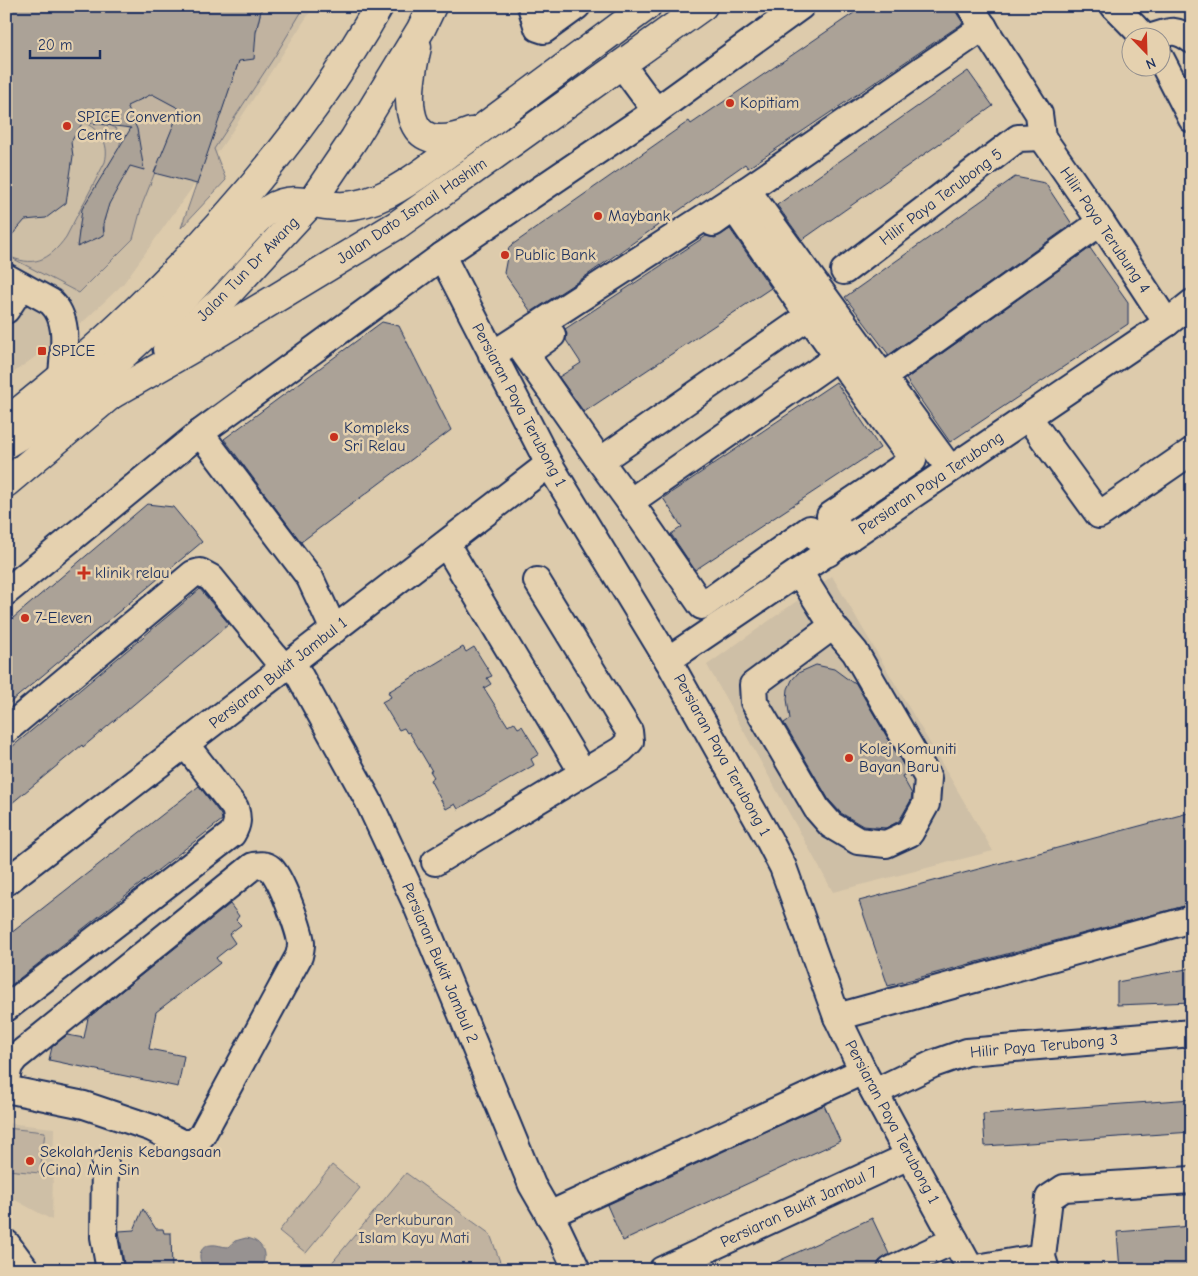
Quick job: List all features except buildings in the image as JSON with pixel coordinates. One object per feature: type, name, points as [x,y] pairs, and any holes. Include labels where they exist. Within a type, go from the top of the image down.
[{"type":"main road","points":[[6,422],[62,376],[132,314],[226,217],[316,105],[356,45],[379,6]]},
{"type":"main road","name":"Jalan Dato Ismail Hashim","points":[[6,444],[52,414],[117,361],[164,317],[265,212],[287,201],[294,200],[310,204],[345,206],[367,202],[390,193],[487,125],[647,6]]},
{"type":"main road","name":"Jalan Dato Ismail Hashim","points":[[109,396],[205,341],[397,225],[703,6]]},
{"type":"main road","points":[[427,17],[410,86],[411,109],[414,122],[421,133],[427,137],[442,140],[469,133],[487,125]]},
{"type":"main road","name":"Jalan Tun Dr Awang","points":[[6,483],[175,343],[223,300],[310,204],[354,138],[427,17]]},
{"type":"street","points":[[531,6],[538,28],[544,30],[578,6]]},
{"type":"street","points":[[6,592],[200,433],[442,256],[656,111],[801,6]]},
{"type":"street","points":[[1114,6],[1135,28]]},
{"type":"street","points":[[492,355],[747,190],[977,17],[1039,114],[1042,137]]},
{"type":"street","points":[[1170,32],[1180,32],[1192,40]]},
{"type":"street","points":[[622,65],[656,111]]},
{"type":"street","points":[[1170,76],[1192,119]]},
{"type":"street","name":"Hilir Paya Terubung 4","points":[[1042,137],[1101,222],[1167,323]]},
{"type":"street","name":"Hilir Paya Terubong 5","points":[[844,271],[1018,138],[1042,137]]},
{"type":"street","points":[[747,190],[950,469]]},
{"type":"street","points":[[734,208],[913,460],[830,516],[837,546],[810,529],[702,606],[525,354],[734,208]]},
{"type":"street","points":[[883,377],[1101,222]]},
{"type":"street","name":"Persiaran Paya Terubong 1","points":[[442,256],[549,464],[668,660],[768,838],[783,867],[837,1017],[869,1082],[971,1269]]},
{"type":"street","points":[[6,310],[14,281],[58,308],[65,325],[62,376]]},
{"type":"street","name":"Persiaran Paya Terubong","points":[[668,660],[1167,323],[1192,303]]},
{"type":"street","points":[[600,461],[809,316]]},
{"type":"street","points":[[630,502],[838,356]]},
{"type":"street","points":[[1028,417],[1099,515],[1192,450]]},
{"type":"street","points":[[200,433],[310,578],[334,630]]},
{"type":"street","name":"Persiaran Bukit Jambul 1","points":[[6,882],[549,464]]},
{"type":"street","points":[[446,544],[583,773]]},
{"type":"street","name":"Persiaran Bukit Jambul 2","points":[[6,730],[192,574],[200,572],[211,578],[288,665],[368,800],[411,893],[532,1185],[577,1270]]},
{"type":"street","points":[[799,572],[833,626],[855,652],[928,778],[926,804],[910,833],[886,844],[858,841],[831,825],[817,809],[754,702],[753,685],[833,626]]},
{"type":"street","points":[[435,862],[621,750],[630,741],[629,731],[537,581]]},
{"type":"street","points":[[6,1008],[232,834],[238,817],[235,808],[185,744]]},
{"type":"street","points":[[6,1079],[9,1066],[14,1058],[253,866],[264,865],[272,869],[278,878],[300,934],[302,945],[299,956],[202,1135],[194,1143],[182,1143],[152,1128],[84,1105],[6,1089]]},
{"type":"street","points":[[837,1017],[1192,919]]},
{"type":"street","name":"Hilir Paya Terubong 3","points":[[549,1215],[869,1082],[967,1052],[1192,1033]]},
{"type":"street","name":"Persiaran Bukit Jambul 7","points":[[662,1270],[909,1156]]},
{"type":"street","points":[[104,1163],[104,1237],[110,1270]]},
{"type":"street","points":[[971,1269],[1044,1263],[1049,1198],[1064,1188],[1192,1180]]},
{"type":"street","points":[[891,1270],[955,1240]]},
{"type":"street","points":[[6,1243],[26,1270]]},
{"type":"shaded area","points":[[6,6],[314,6],[225,142],[123,284],[83,322],[6,378]]},
{"type":"shaded area","name":"Kolej Komuniti Bayan Baru","points":[[832,576],[993,851],[833,892],[707,665]]},
{"type":"shaded area","name":"Sekolah Jenis Kebangsaan (Cina) Min Sin","points":[[6,1123],[54,1128],[52,1220],[6,1195]]},
{"type":"shaded area","points":[[246,1238],[257,1242],[263,1250],[264,1259],[260,1270],[230,1270],[227,1265],[217,1270],[207,1270],[201,1263],[200,1255],[206,1246],[228,1247],[235,1241]]},
{"type":"green space","points":[[262,6],[305,6],[275,56],[214,149],[226,180],[181,228],[239,61],[256,32]]},
{"type":"green space","points":[[151,93],[180,109],[142,205],[133,239],[79,293],[6,255],[24,261],[40,260],[53,252],[66,237],[105,162],[105,143],[99,133],[83,122],[111,126],[119,133],[121,140],[119,148],[83,210],[79,233],[80,245],[104,235],[105,214],[135,136],[126,105]]},
{"type":"green space","points":[[6,1128],[45,1132],[40,1173],[6,1170]]},
{"type":"green space","points":[[332,1165],[360,1188],[306,1253],[279,1231]]},
{"type":"green space","name":"Perkuburan Islam Kayu Mati","points":[[406,1173],[490,1234],[503,1270],[326,1270]]},
{"type":"place","name":"Kopitiam","points":[[730,103]]},
{"type":"place","name":"SPICE Convention Centre","points":[[67,126]]},
{"type":"place","name":"Maybank","points":[[598,216]]},
{"type":"place","name":"Public Bank","points":[[505,255]]},
{"type":"place","name":"SPICE","points":[[42,351]]},
{"type":"place","name":"Kompleks Sri Relau","points":[[334,437]]},
{"type":"place","name":"klinik relau","points":[[84,573]]},
{"type":"place","name":"7-Eleven","points":[[25,618]]},
{"type":"place","name":"Kolej Komuniti Bayan Baru","points":[[849,758]]},
{"type":"place","name":"Sekolah Jenis Kebangsaan (Cina) Min Sin","points":[[30,1161]]}]
